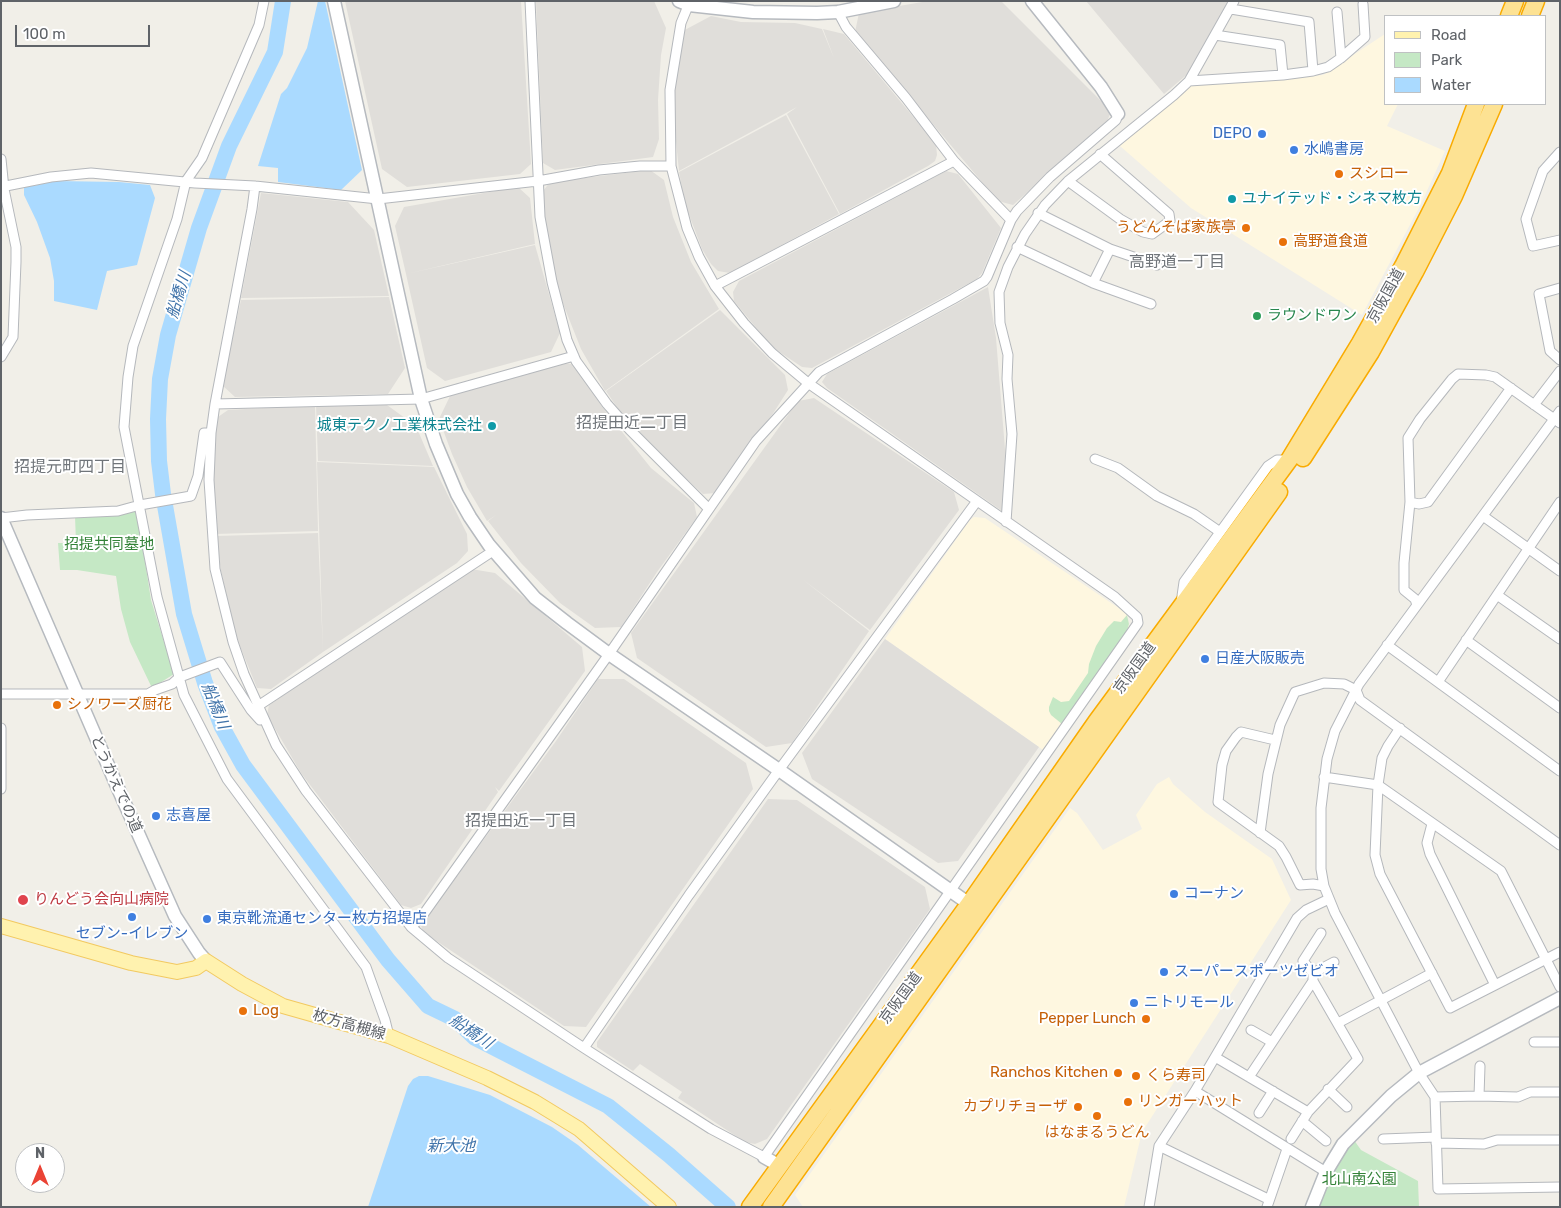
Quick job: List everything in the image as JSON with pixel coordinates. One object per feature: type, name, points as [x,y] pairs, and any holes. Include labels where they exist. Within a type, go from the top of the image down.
[{"type":"highway","points":[[1509,15],[1515,1]]},
{"type":"highway","points":[[1530,15],[1536,1]]},
{"type":"highway","name":"京阪国道","points":[[771,1207],[974,907],[1096,722],[1289,460],[1360,343],[1403,266],[1450,173],[1476,105]]},
{"type":"highway","name":"京阪国道","points":[[753,1203],[974,907],[1297,467],[1371,352],[1415,272],[1454,196],[1494,105]]},
{"type":"main road","points":[[1,926],[131,963],[177,972],[196,968],[206,961]]},
{"type":"main road","name":"枚方高槻線","points":[[206,961],[242,984],[284,1006],[388,1036],[487,1078],[535,1102],[579,1129],[669,1207]]},
{"type":"street","points":[[264,1],[259,25],[190,182],[133,346],[128,377],[124,427],[130,465],[142,505],[157,597],[182,677],[184,695],[228,779],[366,967],[385,1020],[388,1036]]},
{"type":"street","points":[[334,1],[421,399],[436,444],[457,494],[493,551],[535,598],[609,654],[974,907]]},
{"type":"street","points":[[530,1],[540,217],[552,282],[567,340],[576,361],[607,404],[630,430],[708,508]]},
{"type":"street","points":[[764,1157],[1138,623],[1137,617],[1115,596],[808,383],[772,353],[744,324],[715,286],[698,257],[687,228],[672,166],[670,90],[686,2],[753,12],[838,12],[894,1]]},
{"type":"street","points":[[411,927],[420,919],[609,654],[756,441],[820,372],[984,280],[993,264],[1011,220],[1017,211],[1050,177],[1116,120],[1118,114],[1101,87],[1032,1]]},
{"type":"street","points":[[1189,81],[1283,75],[1328,67],[1365,37],[1363,4]]},
{"type":"street","points":[[1006,522],[1012,434],[1007,379],[1008,355],[1000,324],[999,292],[1017,247],[1038,213],[1068,181],[1189,81],[1232,5],[1309,22],[1313,71]]},
{"type":"street","points":[[838,12],[846,27],[906,98],[954,161],[1011,220]]},
{"type":"street","points":[[1337,12],[1341,58]]},
{"type":"street","points":[[1215,36],[1280,45],[1283,75]]},
{"type":"street","points":[[1560,152],[1543,171],[1526,219],[1532,246],[1560,240]]},
{"type":"street","points":[[1068,181],[1120,219],[1142,232],[1152,234],[1170,221],[1170,214],[1100,154]]},
{"type":"street","points":[[1,159],[3,186],[16,247],[13,337],[1,357]]},
{"type":"street","points":[[715,286],[954,161]]},
{"type":"street","points":[[3,186],[51,177],[91,173],[255,186],[378,199],[538,180],[599,170],[640,166],[672,166]]},
{"type":"street","points":[[255,186],[214,404],[209,480],[215,569],[233,642],[244,674],[276,745],[306,792],[411,927],[448,958],[711,1129],[780,1166]]},
{"type":"street","points":[[1038,213],[1110,249],[1157,265]]},
{"type":"street","points":[[1017,247],[1093,283],[1151,304]]},
{"type":"street","points":[[1093,283],[1110,249]]},
{"type":"street","points":[[1560,288],[1539,294],[1550,351],[1560,360]]},
{"type":"street","points":[[214,404],[421,399],[574,356]]},
{"type":"street","points":[[1534,405],[1560,371]]},
{"type":"street","points":[[1417,605],[1415,599],[1404,590],[1404,563],[1410,502],[1408,438],[1420,418],[1458,374],[1495,377],[1557,421]]},
{"type":"street","points":[[1410,502],[1419,504],[1428,502],[1511,388]]},
{"type":"street","points":[[1560,411],[1557,421],[1483,516],[1356,690],[1335,730],[1327,759],[1321,808],[1321,869],[1329,899],[1418,1073],[1435,1097],[1438,1189],[1560,1188]]},
{"type":"street","points":[[1,518],[118,511],[191,496],[198,476],[204,433],[211,433]]},
{"type":"street","points":[[1095,459],[1118,468],[1157,496],[1194,514],[1220,532]]},
{"type":"street","points":[[1181,606],[1184,582],[1268,466],[1277,460],[1289,460]]},
{"type":"street","points":[[584,1048],[778,770],[977,501]]},
{"type":"street","points":[[1438,682],[1560,502]]},
{"type":"street","points":[[1483,516],[1560,571]]},
{"type":"street","name":"とうかえでの道","points":[[1,518],[175,916],[199,954],[206,961]]},
{"type":"street","points":[[258,706],[493,551]]},
{"type":"street","points":[[1497,595],[1560,640]]},
{"type":"street","points":[[1466,640],[1560,708]]},
{"type":"street","points":[[1387,645],[1559,770]]},
{"type":"street","points":[[1,694],[148,694],[172,684],[182,677],[220,662],[227,670],[251,710],[260,720],[263,719]]},
{"type":"street","points":[[1260,833],[1268,774],[1280,725],[1296,692],[1324,683],[1344,684],[1356,690],[1360,700],[1560,845]]},
{"type":"street","points":[[1,728],[1,789]]},
{"type":"street","points":[[1400,728],[1382,758],[1378,785],[1375,854],[1380,874],[1450,1008],[1560,952]]},
{"type":"street","points":[[1275,740],[1241,732],[1236,736],[1226,751],[1222,765],[1218,802],[1279,846],[1300,886],[1313,884],[1324,886]]},
{"type":"street","points":[[1324,777],[1378,785],[1501,871],[1560,987]]},
{"type":"street","points":[[1432,824],[1427,843],[1430,854],[1495,985]]},
{"type":"street","points":[[1149,1207],[1158,1146],[1195,1091],[1297,918],[1306,910],[1329,899]]},
{"type":"street","points":[[1291,1138],[1308,1112],[1358,1058],[1303,961],[1321,933]]},
{"type":"street","points":[[1249,1077],[1313,977],[1334,962]]},
{"type":"street","points":[[1338,1024],[1432,973]]},
{"type":"street","points":[[1312,1207],[1326,1172],[1344,1144],[1386,1100],[1418,1073],[1560,998]]},
{"type":"street","points":[[1251,1030],[1272,1042]]},
{"type":"street","points":[[1534,1042],[1560,1042]]},
{"type":"street","points":[[1215,1057],[1308,1112]]},
{"type":"street","points":[[1479,1096],[1480,1066]]},
{"type":"street","points":[[1328,1089],[1347,1107]]},
{"type":"street","points":[[1195,1091],[1326,1172]]},
{"type":"street","points":[[1259,1114],[1273,1091]]},
{"type":"street","points":[[1435,1097],[1518,1097],[1530,1092],[1560,1092]]},
{"type":"street","points":[[1302,1121],[1326,1141]]},
{"type":"street","points":[[1383,1139],[1436,1140],[1484,1144],[1497,1140],[1560,1140]]},
{"type":"street","points":[[1158,1146],[1267,1203],[1287,1148]]},
{"type":"shaded area","points":[[345,1],[521,1],[531,164],[520,174],[407,187],[382,169]]},
{"type":"shaded area","points":[[536,1],[654,1],[666,28],[661,55],[658,100],[659,139],[653,157],[555,170],[543,163]]},
{"type":"shaded area","points":[[928,1],[1001,1],[1111,111],[1107,122],[1013,205],[998,201],[855,32],[859,13]]},
{"type":"shaded area","points":[[1086,1],[1229,1],[1190,72],[1164,94]]},
{"type":"shaded area","points":[[711,16],[741,22],[795,23],[822,29],[834,58],[823,29],[844,34],[936,144],[937,155],[935,161],[840,214],[787,114],[797,107],[679,171],[673,112],[673,87],[681,32]]},
{"type":"shaded area","points":[[1384,35],[1384,105],[1398,105],[1387,126],[1445,151],[1421,204],[1362,315],[1191,208],[1120,146],[1189,85],[1323,75]]},
{"type":"shaded area","points":[[786,115],[839,214],[730,273],[718,271],[711,264],[702,249],[685,204],[679,172]]},
{"type":"shaded area","points":[[650,170],[664,180],[673,217],[691,262],[719,309],[605,391],[581,349],[556,286],[543,214],[543,191],[550,182]]},
{"type":"shaded area","points":[[946,171],[958,174],[1001,228],[982,273],[977,279],[812,368],[802,367],[772,347],[734,301],[733,292],[739,281]]},
{"type":"shaded area","points":[[518,187],[530,198],[535,244],[406,274],[395,226],[404,207]]},
{"type":"shaded area","points":[[261,193],[348,202],[374,230],[389,296],[241,298]]},
{"type":"shaded area","points":[[535,245],[560,333],[551,352],[445,381],[427,368],[406,274]]},
{"type":"shaded area","points":[[988,287],[996,338],[1007,474],[1002,511],[827,388],[822,382],[827,374]]},
{"type":"shaded area","points":[[389,297],[405,368],[388,394],[235,397],[222,385],[241,300]]},
{"type":"shaded area","points":[[720,310],[785,375],[788,390],[716,493],[703,494],[631,428],[606,391]]},
{"type":"shaded area","points":[[561,362],[575,365],[603,408],[651,468],[694,503],[697,517],[657,572],[621,627],[595,628],[560,603],[521,563],[488,521],[496,515],[487,521],[467,487],[439,419],[451,394]]},
{"type":"shaded area","points":[[814,398],[954,492],[959,510],[870,630],[802,579],[869,631],[792,743],[766,747],[637,658],[631,633],[798,401]]},
{"type":"shaded area","points":[[315,405],[318,531],[215,534],[212,479],[215,419],[228,410]]},
{"type":"shaded area","points":[[316,405],[387,405],[416,426],[433,466],[318,461]]},
{"type":"shaded area","points":[[317,462],[434,467],[467,534],[468,551],[457,563],[323,652]]},
{"type":"shaded area","points":[[974,517],[985,518],[1126,613],[1128,618],[1129,628],[1126,634],[1043,750],[885,639]]},
{"type":"shaded area","points":[[318,533],[323,652],[271,689],[257,688],[237,639],[221,571],[216,536]]},
{"type":"shaded area","points":[[471,569],[495,573],[582,647],[585,671],[499,791],[495,787],[498,792],[421,904],[411,908],[401,905],[301,773],[267,715],[269,705]]},
{"type":"shaded area","points":[[885,639],[1039,747],[958,861],[938,863],[812,779],[802,753]]},
{"type":"shaded area","points":[[598,679],[624,679],[746,763],[753,789],[586,1027],[564,1026],[423,932],[421,925],[556,741]]},
{"type":"shaded area","points":[[1169,777],[1173,784],[1205,812],[1272,859],[1291,900],[1142,1132],[1124,1207],[803,1207],[795,1195],[1070,808],[1077,813],[1103,850],[1142,829],[1136,815],[1157,784]]},
{"type":"shaded area","points":[[768,799],[797,800],[925,887],[930,909],[767,1139],[755,1144],[745,1142],[678,1098],[682,1092],[640,1064],[633,1071],[597,1047],[597,1042]]},
{"type":"green space","name":"招提共同墓地","points":[[137,510],[151,600],[174,674],[152,688],[130,642],[121,609],[116,576],[77,570],[60,570],[58,543],[76,543],[75,516]]},
{"type":"green space","points":[[1127,615],[1129,624],[1126,634],[1062,724],[1049,711],[1053,697],[1061,702],[1069,701],[1088,673],[1089,664],[1096,646],[1107,628],[1114,621],[1121,622]]},
{"type":"green space","name":"北山南公園","points":[[1354,1140],[1361,1150],[1418,1181],[1419,1207],[1316,1207],[1343,1151]]},
{"type":"water","points":[[318,1],[325,1],[362,170],[341,190],[278,182],[278,168],[258,166],[281,94],[287,88],[307,48]]},
{"type":"water","points":[[56,181],[119,182],[150,185],[155,198],[137,265],[107,271],[97,310],[54,301],[54,281],[50,258],[37,222],[24,195],[24,185],[33,186]]},
{"type":"water","name":"新大池","points":[[419,1076],[428,1076],[490,1095],[552,1127],[578,1145],[651,1207],[368,1207],[408,1086],[413,1079]]},
{"type":"waterway","name":"船橋川","points":[[283,1],[275,52],[229,146],[199,228],[168,335],[160,379],[158,419],[159,461],[163,494],[184,614],[205,683],[222,727],[243,765],[388,960],[428,1006],[455,1019],[475,1038],[608,1106],[669,1155],[728,1207]]},
{"type":"place","name":"DEPO","points":[[1262,134]]},
{"type":"place","name":"水嶋書房","points":[[1294,150]]},
{"type":"place","name":"スシロー","points":[[1339,174]]},
{"type":"place","name":"ユナイテッド・シネマ枚方","points":[[1232,199]]},
{"type":"place","name":"うどんそば家族亭","points":[[1246,228]]},
{"type":"place","name":"高野道食道","points":[[1283,242]]},
{"type":"place","name":"ラウンドワン","points":[[1257,316]]},
{"type":"place","name":"城東テクノ工業株式会社","points":[[492,426]]},
{"type":"place","name":"日産大阪販売","points":[[1205,659]]},
{"type":"place","name":"シノワーズ厨花","points":[[57,705]]},
{"type":"place","name":"志喜屋","points":[[156,816]]},
{"type":"place","name":"コーナン","points":[[1174,894]]},
{"type":"place","name":"りんどう会向山病院","points":[[23,900]]},
{"type":"place","name":"セブン-イレブン","points":[[132,917]]},
{"type":"place","name":"東京靴流通センター枚方招堤店","points":[[207,919]]},
{"type":"place","name":"スーパースポーツゼビオ","points":[[1164,972]]},
{"type":"place","name":"ニトリモール","points":[[1134,1003]]},
{"type":"place","name":"Log","points":[[243,1011]]},
{"type":"place","name":"Pepper Lunch","points":[[1146,1019]]},
{"type":"place","name":"Ranchos Kitchen","points":[[1118,1073]]},
{"type":"place","name":"くら寿司","points":[[1136,1076]]},
{"type":"place","name":"リンガーハット","points":[[1128,1102]]},
{"type":"place","name":"カプリチョーザ","points":[[1078,1107]]},
{"type":"place","name":"はなまるうどん","points":[[1097,1116]]},
{"type":"district","name":"高野道一丁目","points":[[1177,262]]},
{"type":"district","name":"招提田近二丁目","points":[[632,423]]},
{"type":"district","name":"招提元町四丁目","points":[[70,467]]},
{"type":"district","name":"招提田近一丁目","points":[[521,821]]}]
